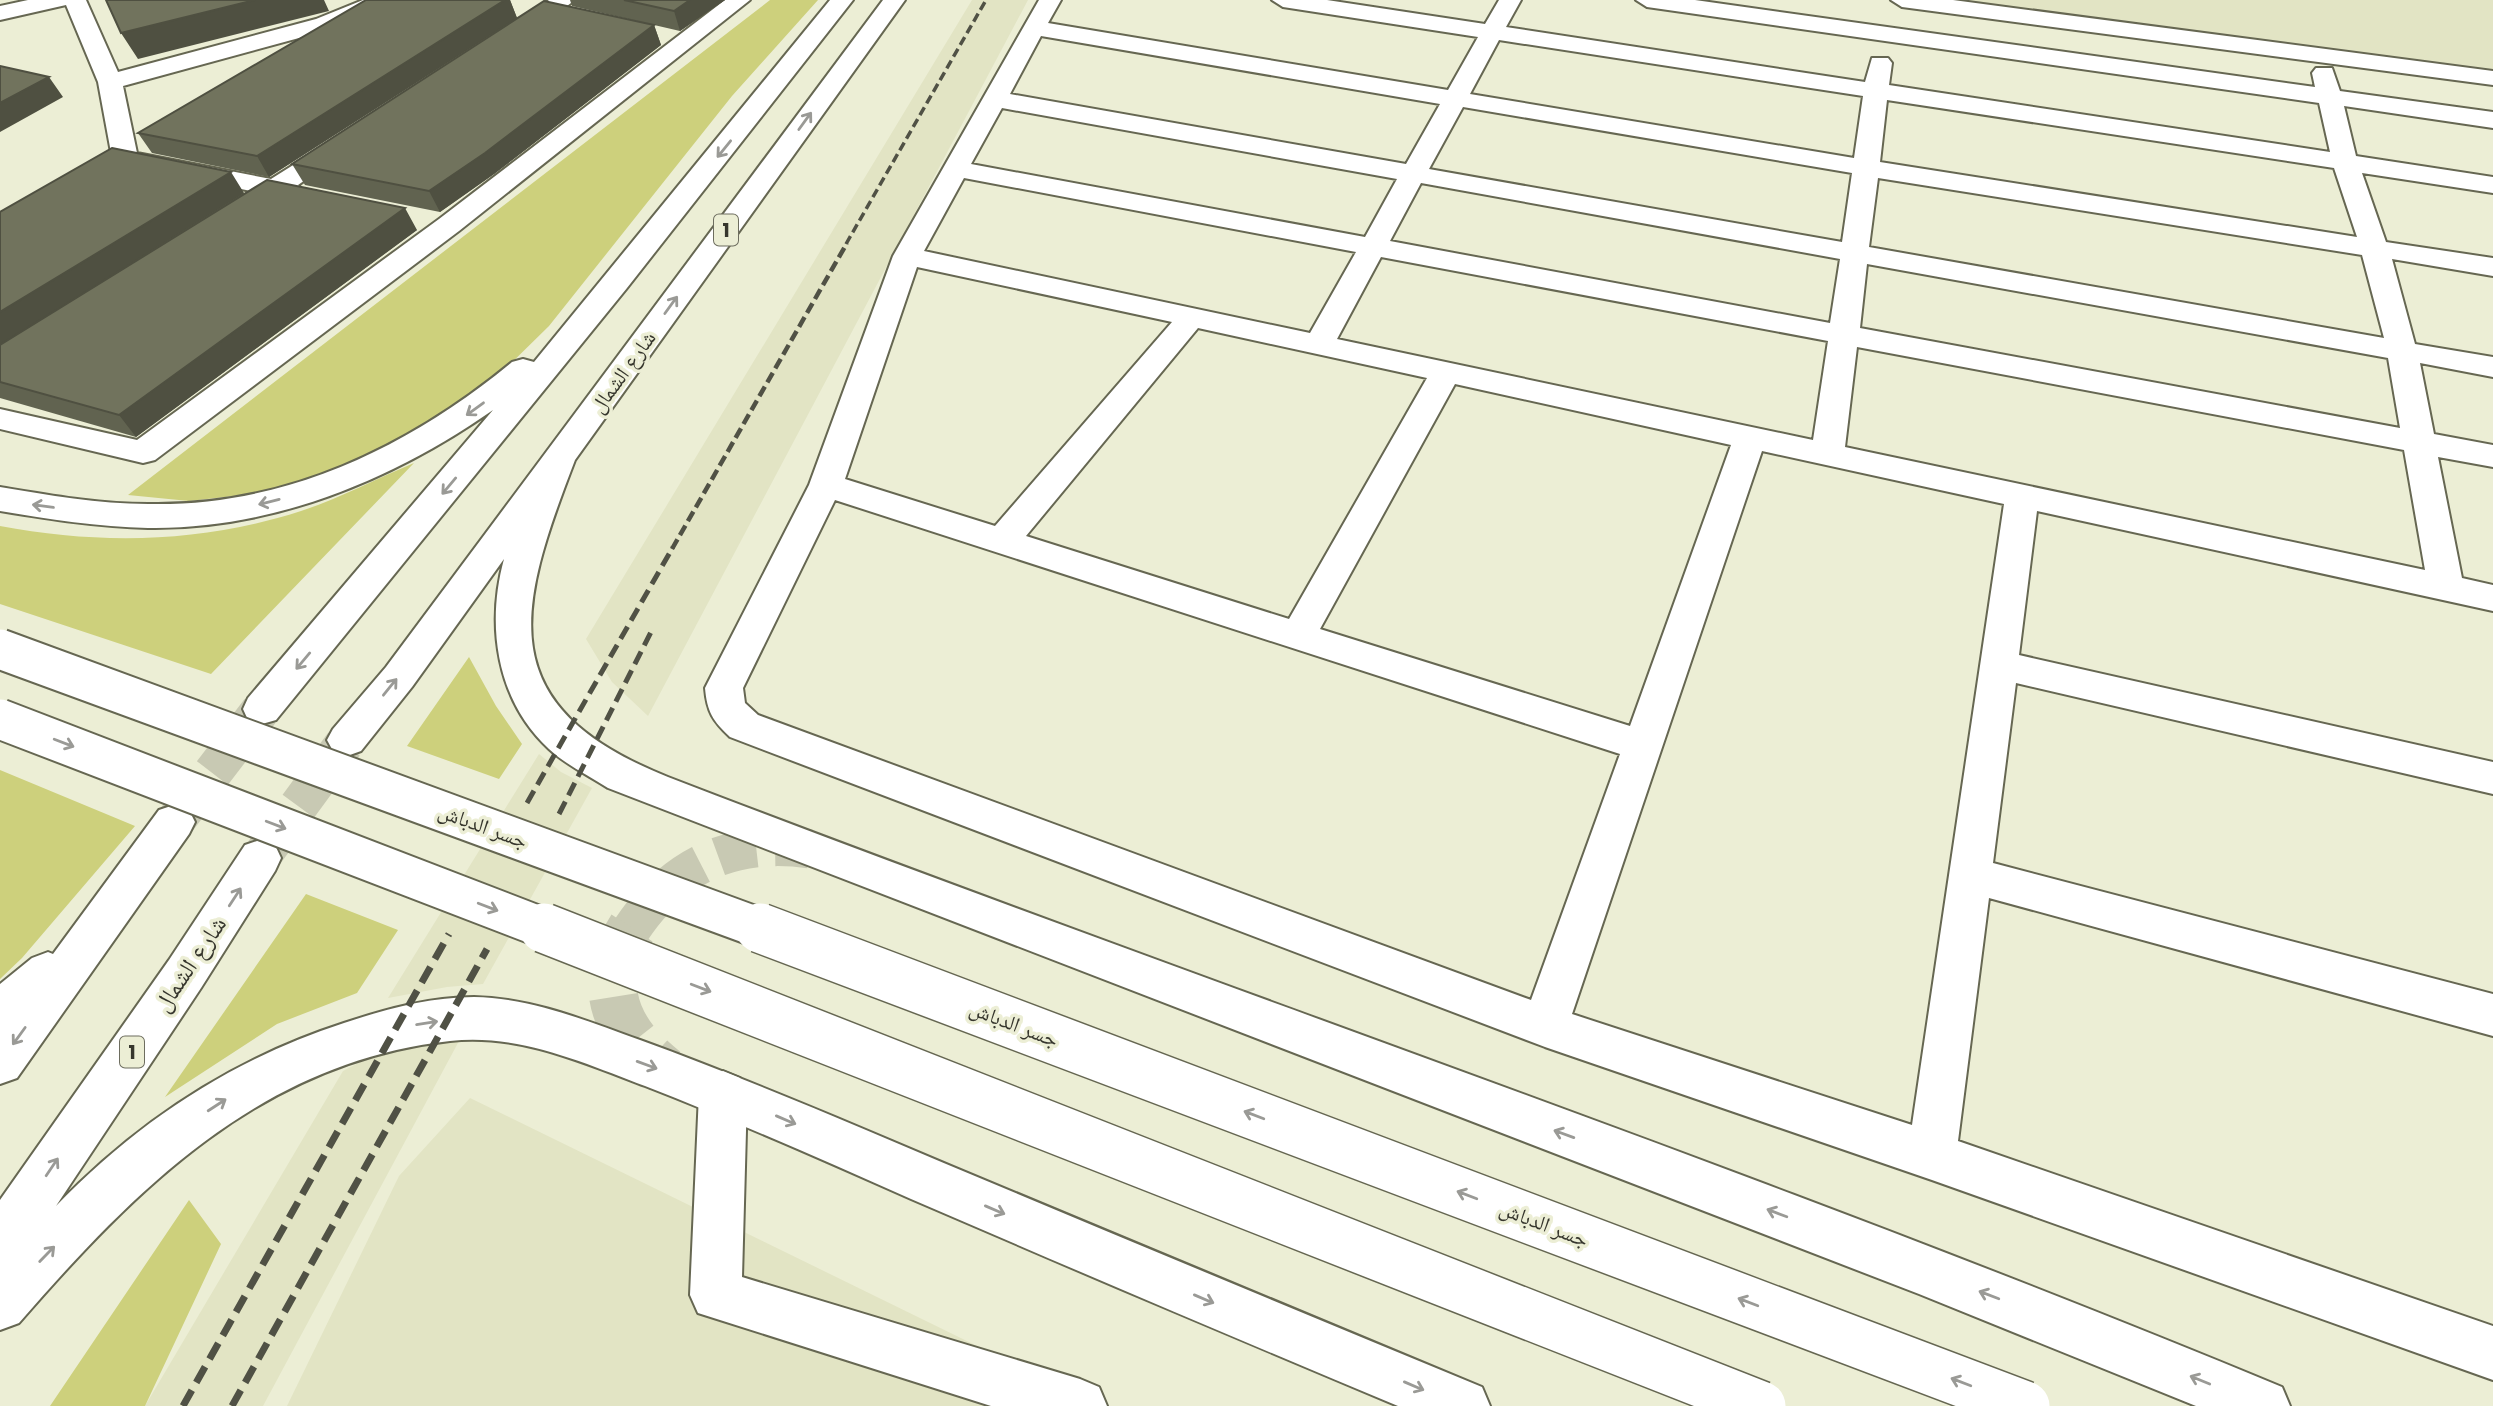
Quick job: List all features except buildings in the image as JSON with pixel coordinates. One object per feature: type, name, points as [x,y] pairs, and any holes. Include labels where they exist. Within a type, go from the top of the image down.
[{"type":"main road","points":[[0,13],[58,0]]},
{"type":"main road","points":[[75,0],[110,82],[125,158],[316,196]]},
{"type":"main road","points":[[0,419],[143,452],[670,38],[739,0]]},
{"type":"main road","points":[[262,709],[617,282],[842,0]]},
{"type":"main road","name":"شارع الشمال","points":[[347,740],[399,677],[894,0]]},
{"type":"main road","points":[[1050,0],[907,256],[826,485],[724,688],[726,709],[744,726],[1545,1026],[1932,1156],[2493,1353]]},
{"type":"main road","points":[[1283,0],[2493,186]]},
{"type":"main road","points":[[1319,344],[1510,0]]},
{"type":"main road","points":[[1647,0],[2493,120]]},
{"type":"main road","points":[[1828,453],[1889,0]]},
{"type":"main road","points":[[1902,0],[2493,78]]},
{"type":"main road","points":[[110,82],[324,24],[372,3]]},
{"type":"main road","points":[[492,48],[563,10]]},
{"type":"main road","points":[[1035,28],[1866,168],[2493,267]]},
{"type":"main road","points":[[2319,54],[2345,163],[2374,247],[2402,350],[2446,588]]},
{"type":"main road","points":[[995,99],[2493,367]]},
{"type":"main road","points":[[219,224],[367,129]]},
{"type":"main road","points":[[956,169],[2493,456]]},
{"type":"main road","points":[[907,256],[2493,598]]},
{"type":"main road","points":[[0,499],[47,507],[167,516],[243,508],[325,485],[407,450],[461,419],[520,372],[617,282]]},
{"type":"main road","points":[[1002,541],[1192,317]]},
{"type":"main road","points":[[1298,636],[1446,372]]},
{"type":"main road","points":[[1545,1026],[1750,438]]},
{"type":"main road","points":[[559,460],[520,562],[512,598],[511,631],[518,666],[537,705],[564,738],[622,776],[1259,1021],[1772,1211],[2091,1335],[2263,1406]]},
{"type":"main road","points":[[826,485],[1643,746]]},
{"type":"main road","points":[[1932,1156],[2022,496]]},
{"type":"main road","name":"جسر الدباش","points":[[0,649],[743,922],[2025,1406]]},
{"type":"main road","points":[[1999,665],[2493,778]]},
{"type":"main road","points":[[0,719],[723,997],[1760,1406]]},
{"type":"main road","points":[[0,1062],[174,822]]},
{"type":"main road","name":"شارع الشمال","points":[[0,1244],[185,974],[260,858]]},
{"type":"main road","points":[[1970,875],[2493,1015]]},
{"type":"main road","points":[[0,1012],[64,958],[111,909]]},
{"type":"main road","points":[[0,1304],[137,1162],[171,1136],[261,1079],[323,1051],[364,1037],[450,1019],[515,1021],[569,1036],[723,1094],[1463,1406]]},
{"type":"main road","points":[[723,1094],[716,1295],[1080,1406]]},
{"type":"shaded area","points":[[972,0],[1028,0],[648,716],[612,682],[586,639]]},
{"type":"shaded area","points":[[1937,0],[2493,0],[2493,78]]},
{"type":"shaded area","points":[[539,754],[561,772],[592,788],[483,984],[447,987],[388,998]]},
{"type":"shaded area","points":[[459,1041],[263,1406],[145,1406],[343,1071],[368,1058],[413,1046]]},
{"type":"shaded area","points":[[470,1098],[1100,1406],[287,1406],[399,1176]]},
{"type":"green space","points":[[770,0],[818,0],[732,96],[549,326],[486,388],[404,440],[329,472],[252,494],[189,501],[128,495]]},
{"type":"green space","points":[[414,463],[211,674],[0,604],[0,526],[114,538],[151,538],[226,530],[301,511]]},
{"type":"green space","points":[[469,657],[496,706],[522,744],[499,779],[407,746]]},
{"type":"green space","points":[[0,770],[135,826],[22,958],[0,979]]},
{"type":"green space","points":[[306,894],[398,930],[357,993],[277,1024],[165,1097]]},
{"type":"green space","points":[[189,1200],[221,1244],[145,1406],[50,1406]]},
{"type":"tunnel","points":[[177,819],[260,711]]},
{"type":"tunnel","points":[[264,853],[344,744]]},
{"type":"tunnel","points":[[631,930],[666,888],[708,861],[756,848],[810,849]]},
{"type":"tunnel","points":[[632,928],[620,949],[614,969],[616,1007],[634,1040],[665,1071]]},
{"type":"railway","points":[[846,244],[986,0]]},
{"type":"railway","points":[[672,549],[847,243]]},
{"type":"railway","points":[[527,803],[673,547]]},
{"type":"railway","points":[[559,814],[653,628]]},
{"type":"railway","points":[[183,1406],[449,934]]},
{"type":"railway","points":[[232,1406],[487,949]]}]
